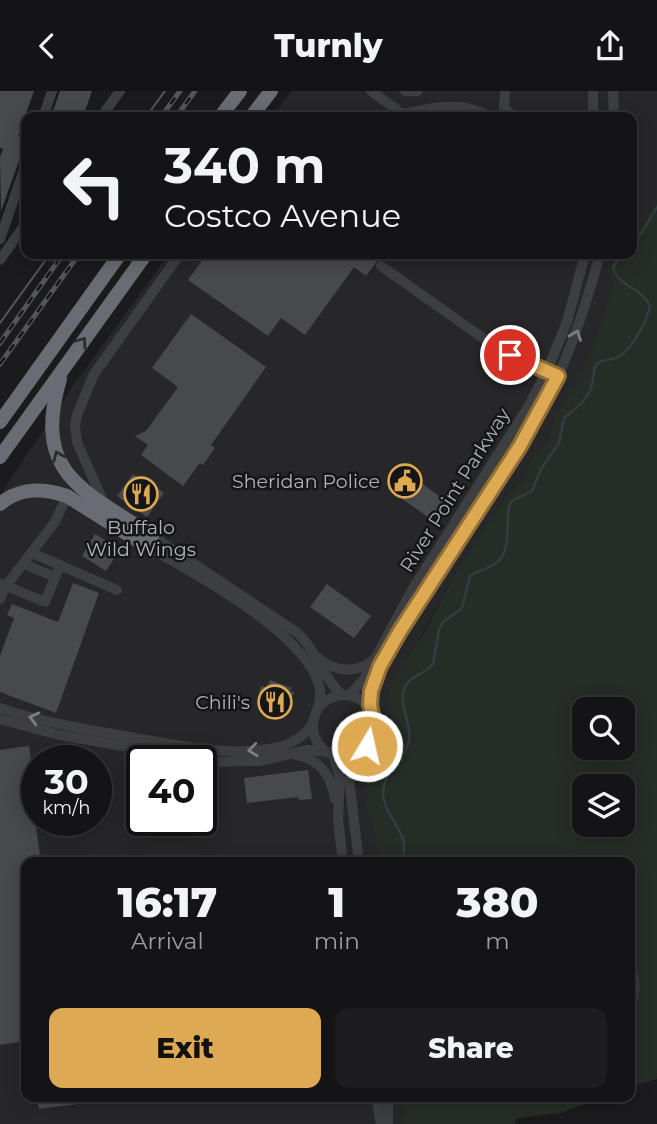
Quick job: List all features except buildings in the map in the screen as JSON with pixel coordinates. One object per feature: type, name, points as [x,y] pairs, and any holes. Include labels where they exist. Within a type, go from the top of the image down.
[{"type":"highway","points":[[255,112],[271,91]]},
{"type":"highway","points":[[224,112],[239,92]]},
{"type":"highway","points":[[0,422],[116,259]]},
{"type":"highway","points":[[0,457],[142,259]]},
{"type":"highway","points":[[63,368],[51,419],[55,451],[64,470],[149,540]]},
{"type":"highway","points":[[0,504],[16,494],[34,490],[54,492],[149,540]]},
{"type":"street","points":[[45,112],[52,91]]},
{"type":"street","points":[[105,112],[120,91]]},
{"type":"street","points":[[371,91],[400,112]]},
{"type":"street","points":[[405,91],[418,91]]},
{"type":"street","points":[[505,91],[504,108],[508,112]]},
{"type":"street","points":[[593,91],[593,112]]},
{"type":"street","points":[[613,91],[614,112]]},
{"type":"street","points":[[416,112],[456,106],[479,112]]},
{"type":"street","points":[[0,239],[21,178]]},
{"type":"street","points":[[0,260],[21,230]]},
{"type":"street","points":[[105,504],[77,442],[76,422],[90,381],[176,259]]},
{"type":"street","name":"River Point Parkway","points":[[346,695],[364,679],[412,590],[506,445],[547,371],[567,322],[584,259]]},
{"type":"street","name":"River Point Parkway","points":[[373,714],[371,691],[386,656],[520,446],[558,376],[581,320],[599,259]]},
{"type":"street","points":[[381,266],[496,348],[558,376]]},
{"type":"street","points":[[0,599],[2,585],[24,564],[55,522],[66,496]]},
{"type":"street","points":[[149,540],[292,629],[316,656],[327,678],[346,695],[363,701],[373,714],[374,732],[371,741],[354,762],[349,779],[358,857]]},
{"type":"street","points":[[0,708],[82,729],[191,748],[257,751],[288,744],[303,737],[313,723],[320,694],[317,680],[308,665],[286,637],[149,540]]},
{"type":"street","points":[[32,553],[117,590]]},
{"type":"street","points":[[24,564],[55,577]]},
{"type":"street","points":[[2,585],[45,602],[60,565]]},
{"type":"street","points":[[316,656],[332,667],[348,670],[364,667],[377,656]]},
{"type":"street","points":[[317,710],[328,699],[346,695]]},
{"type":"street","points":[[0,719],[59,735],[217,762],[246,763],[308,750],[349,756],[362,751]]},
{"type":"street","points":[[313,723],[317,741],[331,753],[340,779],[338,819]]},
{"type":"street","points":[[286,756],[308,758],[324,769],[333,787],[342,857]]},
{"type":"street","points":[[377,1102],[381,1124]]},
{"type":"street","points":[[387,1102],[388,1124]]},
{"type":"shaded area","points":[[292,91],[657,91],[657,201],[637,229],[637,112],[276,112]]},
{"type":"shaded area","points":[[657,201],[657,1079],[635,1086],[635,857],[377,857],[378,846],[365,807],[366,777],[383,753],[392,732],[387,697],[392,682],[427,627],[457,570],[504,499],[525,478],[532,458],[548,438],[556,412],[574,387],[593,345],[613,285],[607,270],[615,259],[637,259],[637,229]]},
{"type":"shaded area","points":[[165,259],[615,259],[607,270],[613,285],[593,345],[574,387],[556,412],[548,438],[532,458],[525,478],[504,499],[457,570],[387,697],[392,732],[383,753],[366,777],[365,807],[378,846],[377,857],[21,857],[21,1102],[401,1102],[402,1124],[0,1124],[0,495],[75,383]]},
{"type":"shaded area","points":[[635,965],[639,977],[635,1004]]},
{"type":"shaded area","points":[[401,1102],[589,1102],[561,1113],[517,1118],[515,1124],[402,1124]]},
{"type":"waterway","points":[[637,237],[657,207]]},
{"type":"waterway","points":[[402,857],[404,844],[388,811],[383,793],[387,779],[404,754],[409,740],[403,700],[405,687],[433,664],[439,629],[443,622],[462,608],[470,576],[501,559],[506,545],[509,506],[512,501],[532,491],[541,469],[559,443],[564,418],[581,404],[591,390],[595,366],[621,355],[642,328],[650,306],[642,295],[625,284],[616,274],[613,267],[619,259]]},
{"type":"tram line","points":[[150,112],[165,91]]},
{"type":"tram line","points":[[0,323],[46,259]]},
{"type":"railway","points":[[165,112],[180,91]]},
{"type":"railway","points":[[180,112],[195,91]]},
{"type":"railway","points":[[0,343],[59,259]]},
{"type":"railway","points":[[0,364],[75,259]]},
{"type":"place","name":"Sheridan Police","points":[[405,481]]},
{"type":"place","name":"Buffalo Wild Wings","points":[[141,494]]},
{"type":"place","name":"Chili's","points":[[275,702]]},
{"type":"route","points":[[367,746],[375,728],[370,705],[371,691],[380,666],[520,446],[558,376],[510,355]]}]
